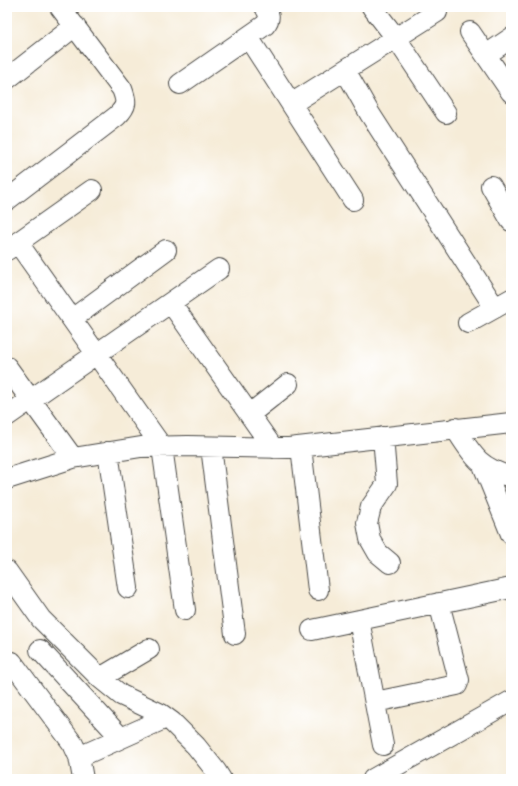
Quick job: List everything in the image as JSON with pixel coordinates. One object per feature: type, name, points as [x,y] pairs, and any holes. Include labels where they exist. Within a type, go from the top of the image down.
[{"type":"street","points":[[7,200],[117,116],[124,109],[126,100],[122,89],[60,7]]},
{"type":"street","points":[[180,84],[265,25],[268,22],[269,14],[264,7]]},
{"type":"street","points":[[372,7],[396,38],[446,113]]},
{"type":"street","points":[[291,104],[438,12]]},
{"type":"street","points":[[7,79],[75,26]]},
{"type":"street","points":[[470,32],[511,92]]},
{"type":"street","points":[[248,37],[353,200]]},
{"type":"street","points":[[486,55],[511,38]]},
{"type":"street","points":[[345,70],[370,114],[503,304],[468,324]]},
{"type":"street","points":[[491,186],[511,222]]},
{"type":"street","points":[[92,190],[12,246],[72,319],[162,447],[185,610]]},
{"type":"street","points":[[72,319],[166,250]]},
{"type":"street","points":[[7,416],[219,269]]},
{"type":"street","points":[[171,303],[273,448]]},
{"type":"street","points":[[7,367],[73,458]]},
{"type":"street","points":[[250,414],[288,384]]},
{"type":"street","points":[[7,480],[73,458],[141,447],[211,446],[289,448],[455,428],[511,423]]},
{"type":"street","points":[[455,428],[473,455],[482,464],[496,472],[511,477]]},
{"type":"street","points":[[383,437],[387,484],[371,507],[367,523],[370,539],[378,553],[390,563]]},
{"type":"street","points":[[211,446],[235,634]]},
{"type":"street","points":[[301,446],[318,590]]},
{"type":"street","points":[[108,452],[128,588]]},
{"type":"street","points":[[482,464],[511,534]]},
{"type":"street","points":[[7,571],[41,619],[100,678],[122,695],[161,714],[166,718],[196,746],[221,779]]},
{"type":"street","points":[[312,630],[511,588]]},
{"type":"street","points":[[375,702],[457,685],[459,680],[439,603]]},
{"type":"street","points":[[358,620],[383,745]]},
{"type":"street","points":[[62,640],[10,663],[64,730],[79,757],[83,779]]},
{"type":"street","points":[[100,678],[150,649]]},
{"type":"street","points":[[40,650],[121,738]]},
{"type":"street","points":[[373,779],[511,701]]},
{"type":"street","points":[[79,757],[166,718]]}]
